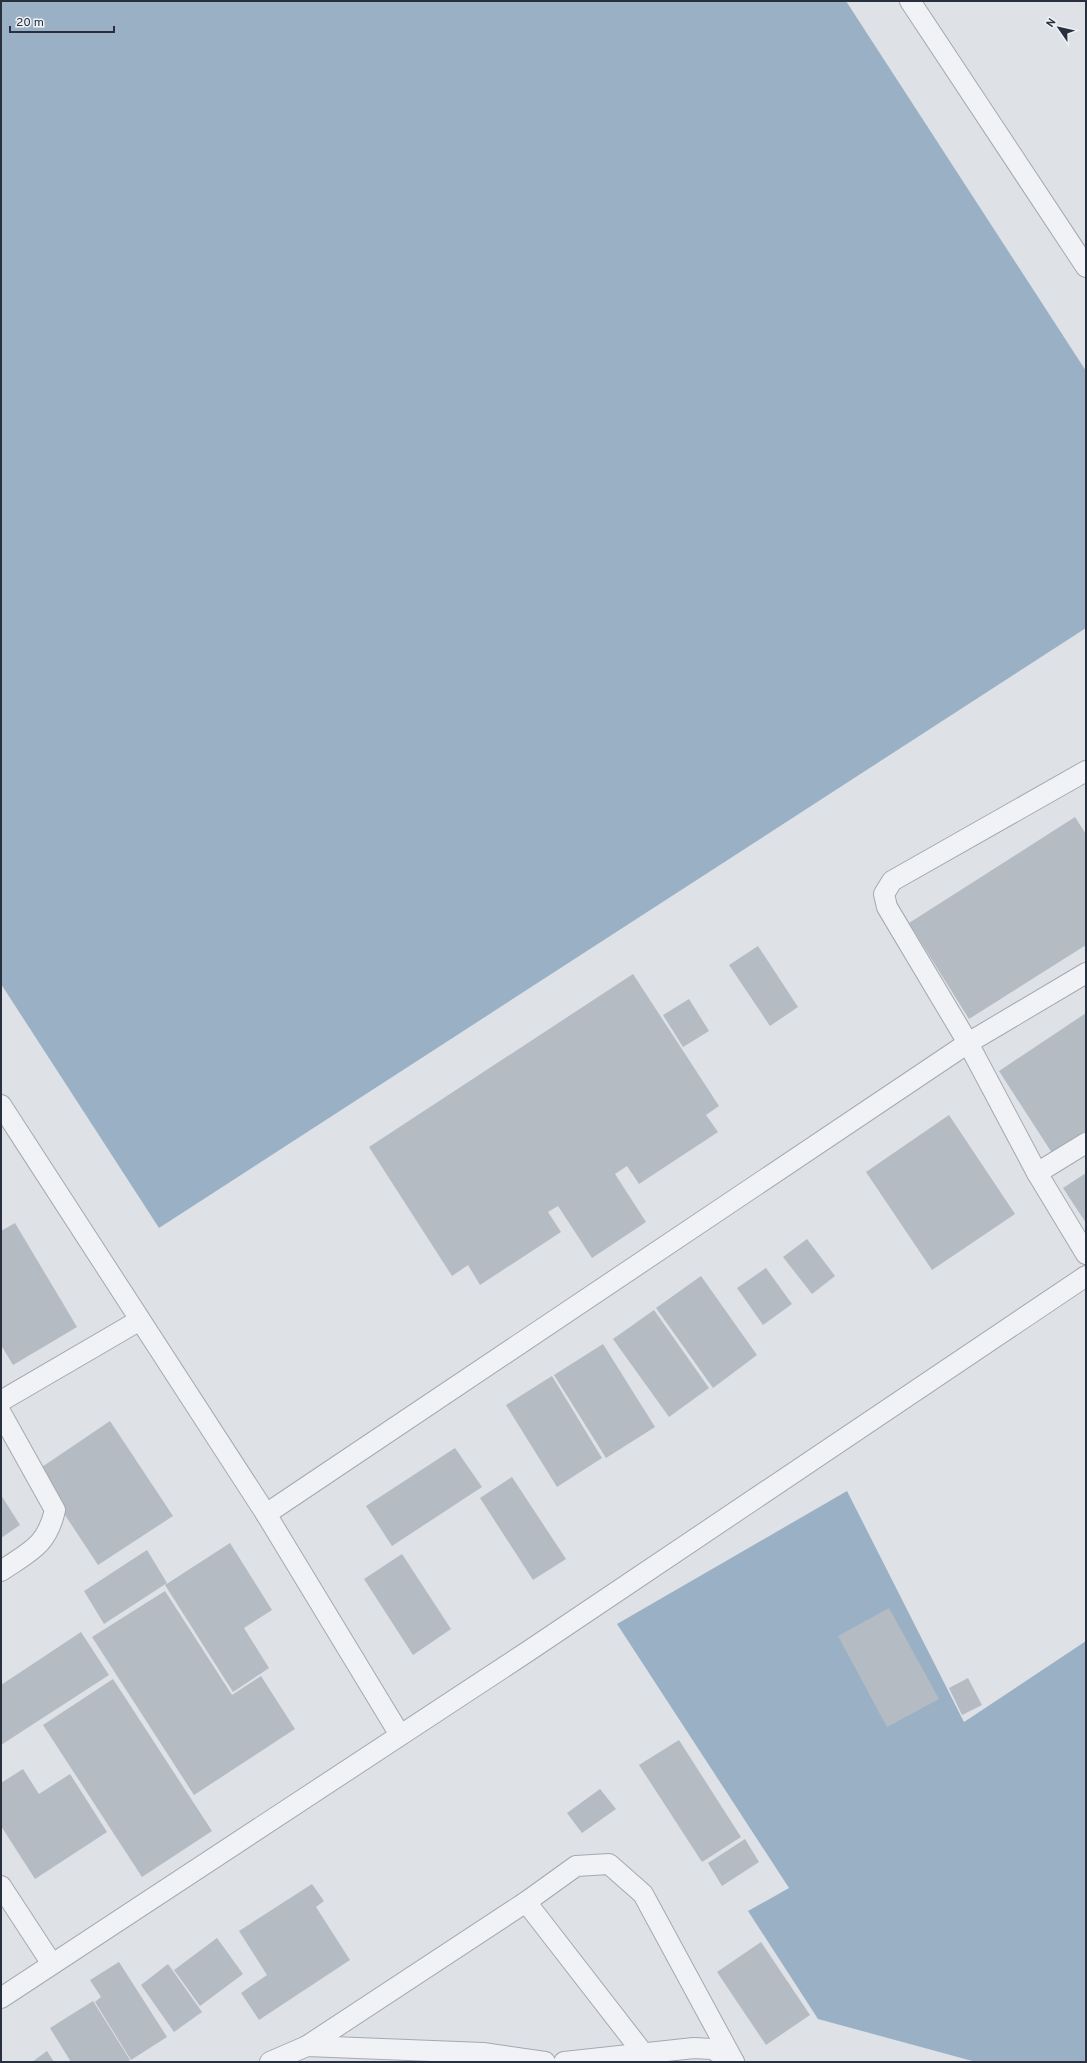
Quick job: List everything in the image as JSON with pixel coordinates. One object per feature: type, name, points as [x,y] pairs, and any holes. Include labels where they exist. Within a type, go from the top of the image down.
[{"type":"lane","points":[[910,1],[1086,267]]},
{"type":"lane","points":[[1086,771],[892,881],[884,894],[887,907],[968,1043],[1037,1173],[1086,1254]]},
{"type":"lane","points":[[266,1514],[968,1043],[1086,973]]},
{"type":"lane","points":[[1,1105],[266,1514],[400,1735]]},
{"type":"lane","points":[[1037,1173],[1086,1142]]},
{"type":"lane","points":[[1,1998],[530,1650],[1086,1276]]},
{"type":"lane","points":[[1,1401],[140,1320]]},
{"type":"lane","points":[[1,1413],[55,1510],[51,1527],[40,1544],[1,1571]]},
{"type":"lane","points":[[270,2062],[307,2046],[526,1902],[576,1866],[609,1864],[642,1894],[734,2062]]},
{"type":"lane","points":[[1,1886],[52,1964]]},
{"type":"lane","points":[[526,1902],[648,2058]]},
{"type":"lane","points":[[307,2046],[363,2050],[484,2053],[545,2062]]},
{"type":"lane","points":[[564,2062],[648,2058],[694,2048],[712,2050],[734,2062]]},
{"type":"water","points":[[1,1],[846,1],[1086,371],[1086,628],[159,1228],[1,984]]},
{"type":"water","points":[[847,1491],[964,1722],[1086,1641],[1086,2062],[976,2062],[818,2019],[748,1911],[789,1888],[617,1624]]},
{"type":"building","points":[[1075,817],[1086,834],[1086,945],[969,1019],[909,923]]},
{"type":"building","points":[[758,946],[798,1007],[770,1026],[729,965]]},
{"type":"building","points":[[633,974],[719,1106],[706,1115],[718,1132],[639,1184],[627,1166],[615,1174],[646,1222],[592,1258],[558,1206],[548,1212],[561,1232],[480,1285],[468,1265],[452,1276],[369,1147]]},
{"type":"building","points":[[689,999],[709,1031],[683,1047],[663,1015]]},
{"type":"building","points":[[1086,1013],[1086,1131],[1052,1153],[999,1071]]},
{"type":"building","points":[[949,1115],[1015,1214],[932,1270],[866,1172]]},
{"type":"building","points":[[1086,1173],[1086,1223],[1063,1188]]},
{"type":"building","points":[[15,1223],[77,1327],[13,1365],[1,1345],[1,1231]]},
{"type":"building","points":[[807,1239],[835,1276],[812,1294],[783,1257]]},
{"type":"building","points":[[766,1268],[792,1304],[763,1325],[737,1288]]},
{"type":"building","points":[[701,1276],[757,1355],[713,1388],[656,1308]]},
{"type":"building","points":[[654,1310],[709,1388],[669,1417],[613,1339]]},
{"type":"building","points":[[603,1344],[655,1427],[606,1458],[554,1375]]},
{"type":"building","points":[[552,1376],[602,1458],[557,1487],[506,1405]]},
{"type":"building","points":[[110,1421],[173,1516],[98,1565],[36,1471]]},
{"type":"building","points":[[455,1448],[482,1487],[392,1546],[366,1506]]},
{"type":"building","points":[[512,1477],[566,1559],[533,1580],[480,1498]]},
{"type":"building","points":[[1,1495],[20,1525],[1,1538]]},
{"type":"building","points":[[230,1543],[272,1610],[244,1628],[269,1668],[233,1692],[165,1585]]},
{"type":"building","points":[[147,1550],[167,1583],[104,1624],[84,1591]]},
{"type":"building","points":[[402,1554],[451,1629],[413,1655],[364,1579]]},
{"type":"building","points":[[165,1591],[232,1695],[261,1676],[295,1729],[194,1795],[92,1637]]},
{"type":"building","points":[[889,1608],[939,1699],[887,1727],[838,1636]]},
{"type":"building","points":[[81,1632],[109,1675],[1,1745],[1,1685]]},
{"type":"building","points":[[968,1678],[982,1705],[962,1715],[949,1688]]},
{"type":"building","points":[[113,1679],[212,1831],[142,1877],[43,1725]]},
{"type":"building","points":[[679,1740],[741,1837],[702,1862],[639,1765]]},
{"type":"building","points":[[23,1769],[39,1794],[70,1774],[107,1832],[35,1879],[1,1826],[1,1783]]},
{"type":"building","points":[[600,1789],[616,1809],[582,1833],[567,1813]]},
{"type":"building","points":[[745,1839],[759,1862],[722,1886],[708,1863]]},
{"type":"building","points":[[312,1884],[324,1901],[316,1907],[350,1960],[259,2020],[241,1993],[267,1975],[239,1931]]},
{"type":"building","points":[[217,1938],[243,1974],[200,2006],[174,1970]]},
{"type":"building","points":[[761,1942],[810,2015],[766,2045],[717,1972]]},
{"type":"building","points":[[119,1962],[167,2037],[131,2060],[95,2002],[101,1997],[90,1980]]},
{"type":"building","points":[[168,1964],[202,2012],[174,2032],[141,1985]]},
{"type":"building","points":[[93,2001],[130,2060],[127,2062],[71,2062],[50,2028]]},
{"type":"building","points":[[47,2051],[54,2062],[32,2062]]}]
